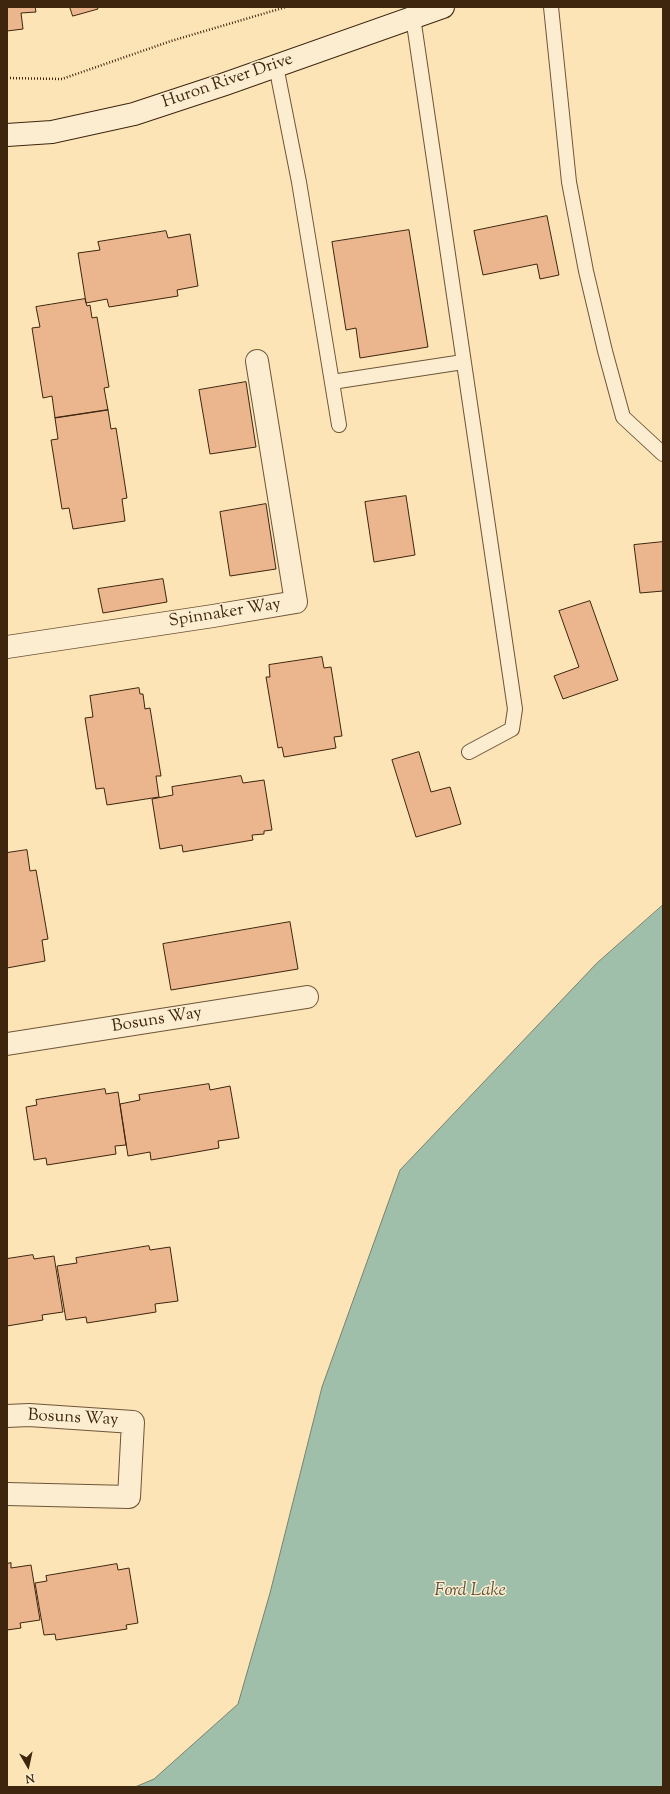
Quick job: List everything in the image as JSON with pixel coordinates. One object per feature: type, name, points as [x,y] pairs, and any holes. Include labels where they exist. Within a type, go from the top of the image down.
[{"type":"street","name":"Huron River Drive","points":[[7,135],[52,132],[134,114],[443,7]]},
{"type":"street","name":"Spinnaker Way","points":[[7,648],[296,602],[257,361]]},
{"type":"street","name":"Bosuns Way","points":[[7,1044],[307,997]]},
{"type":"street","name":"Bosuns Way","points":[[7,1416],[29,1415],[133,1422],[129,1498],[7,1494]]},
{"type":"lane","points":[[551,7],[570,182],[586,271],[605,350],[623,417],[663,454]]},
{"type":"lane","points":[[413,17],[515,709],[512,729],[469,752]]},
{"type":"lane","points":[[276,66],[299,182],[339,425]]},
{"type":"lane","points":[[332,382],[463,362]]},
{"type":"path","points":[[7,78],[62,79],[171,41],[286,7]]},
{"type":"water","name":"Ford Lake","points":[[663,905],[663,1787],[135,1787],[154,1779],[238,1704],[270,1593],[322,1387],[400,1170],[597,963]]},
{"type":"building","points":[[7,7],[35,7],[36,12],[21,13],[23,29],[7,31]]},
{"type":"building","points":[[70,7],[97,7],[98,9],[73,16]]},
{"type":"building","points":[[547,216],[559,275],[540,279],[537,264],[483,275],[474,231]]},
{"type":"building","points":[[409,230],[428,347],[360,358],[356,328],[346,330],[332,242]]},
{"type":"building","points":[[166,231],[168,238],[190,234],[198,286],[177,290],[178,296],[109,307],[107,299],[86,303],[78,253],[100,250],[98,242]]},
{"type":"building","points":[[85,299],[87,306],[90,305],[92,318],[97,317],[109,387],[104,388],[108,410],[55,418],[52,396],[43,398],[32,328],[40,327],[36,307]]},
{"type":"building","points":[[246,382],[256,447],[210,454],[199,390]]},
{"type":"building","points":[[108,410],[111,429],[116,428],[127,498],[122,499],[125,521],[73,529],[69,508],[62,509],[51,440],[58,439],[55,418]]},
{"type":"building","points":[[406,496],[415,555],[374,562],[365,502]]},
{"type":"building","points":[[266,504],[276,569],[230,576],[220,512]]},
{"type":"building","points":[[663,542],[663,591],[640,593],[634,545]]},
{"type":"building","points":[[163,579],[167,602],[103,613],[98,589]]},
{"type":"building","points":[[590,601],[618,680],[563,699],[554,676],[579,667],[559,611]]},
{"type":"building","points":[[322,657],[324,668],[331,667],[342,736],[334,737],[336,748],[284,757],[282,747],[278,748],[266,677],[270,677],[269,665]]},
{"type":"building","points":[[139,688],[140,694],[143,694],[145,709],[150,708],[161,776],[156,776],[159,797],[107,805],[104,788],[96,789],[85,718],[93,717],[90,696]]},
{"type":"building","points":[[419,752],[431,792],[450,787],[461,824],[416,837],[392,760]]},
{"type":"building","points":[[241,776],[243,783],[264,780],[272,830],[264,831],[264,834],[252,835],[253,840],[183,852],[182,845],[160,849],[152,799],[173,795],[172,787]]},
{"type":"building","points":[[27,850],[30,871],[36,870],[48,939],[42,940],[45,961],[7,968],[7,853]]},
{"type":"building","points":[[290,922],[298,969],[171,990],[163,944]]},
{"type":"building","points":[[209,1084],[210,1090],[230,1086],[239,1138],[218,1141],[219,1148],[151,1160],[150,1152],[128,1156],[120,1104],[140,1100],[139,1095]]},
{"type":"building","points":[[105,1089],[106,1094],[118,1092],[126,1145],[115,1146],[116,1154],[47,1165],[46,1158],[34,1160],[26,1107],[37,1105],[36,1100]]},
{"type":"building","points":[[149,1246],[150,1250],[170,1247],[178,1301],[155,1304],[156,1312],[87,1323],[86,1317],[66,1320],[57,1266],[77,1263],[76,1258]]},
{"type":"building","points":[[33,1255],[34,1259],[54,1256],[63,1312],[42,1315],[43,1320],[7,1326],[7,1259]]},
{"type":"building","points":[[11,1563],[11,1568],[31,1565],[40,1620],[20,1623],[21,1628],[7,1630],[7,1564]]},
{"type":"building","points":[[117,1564],[118,1570],[129,1568],[138,1623],[126,1625],[127,1629],[56,1640],[55,1634],[44,1635],[35,1583],[47,1581],[46,1576]]}]
